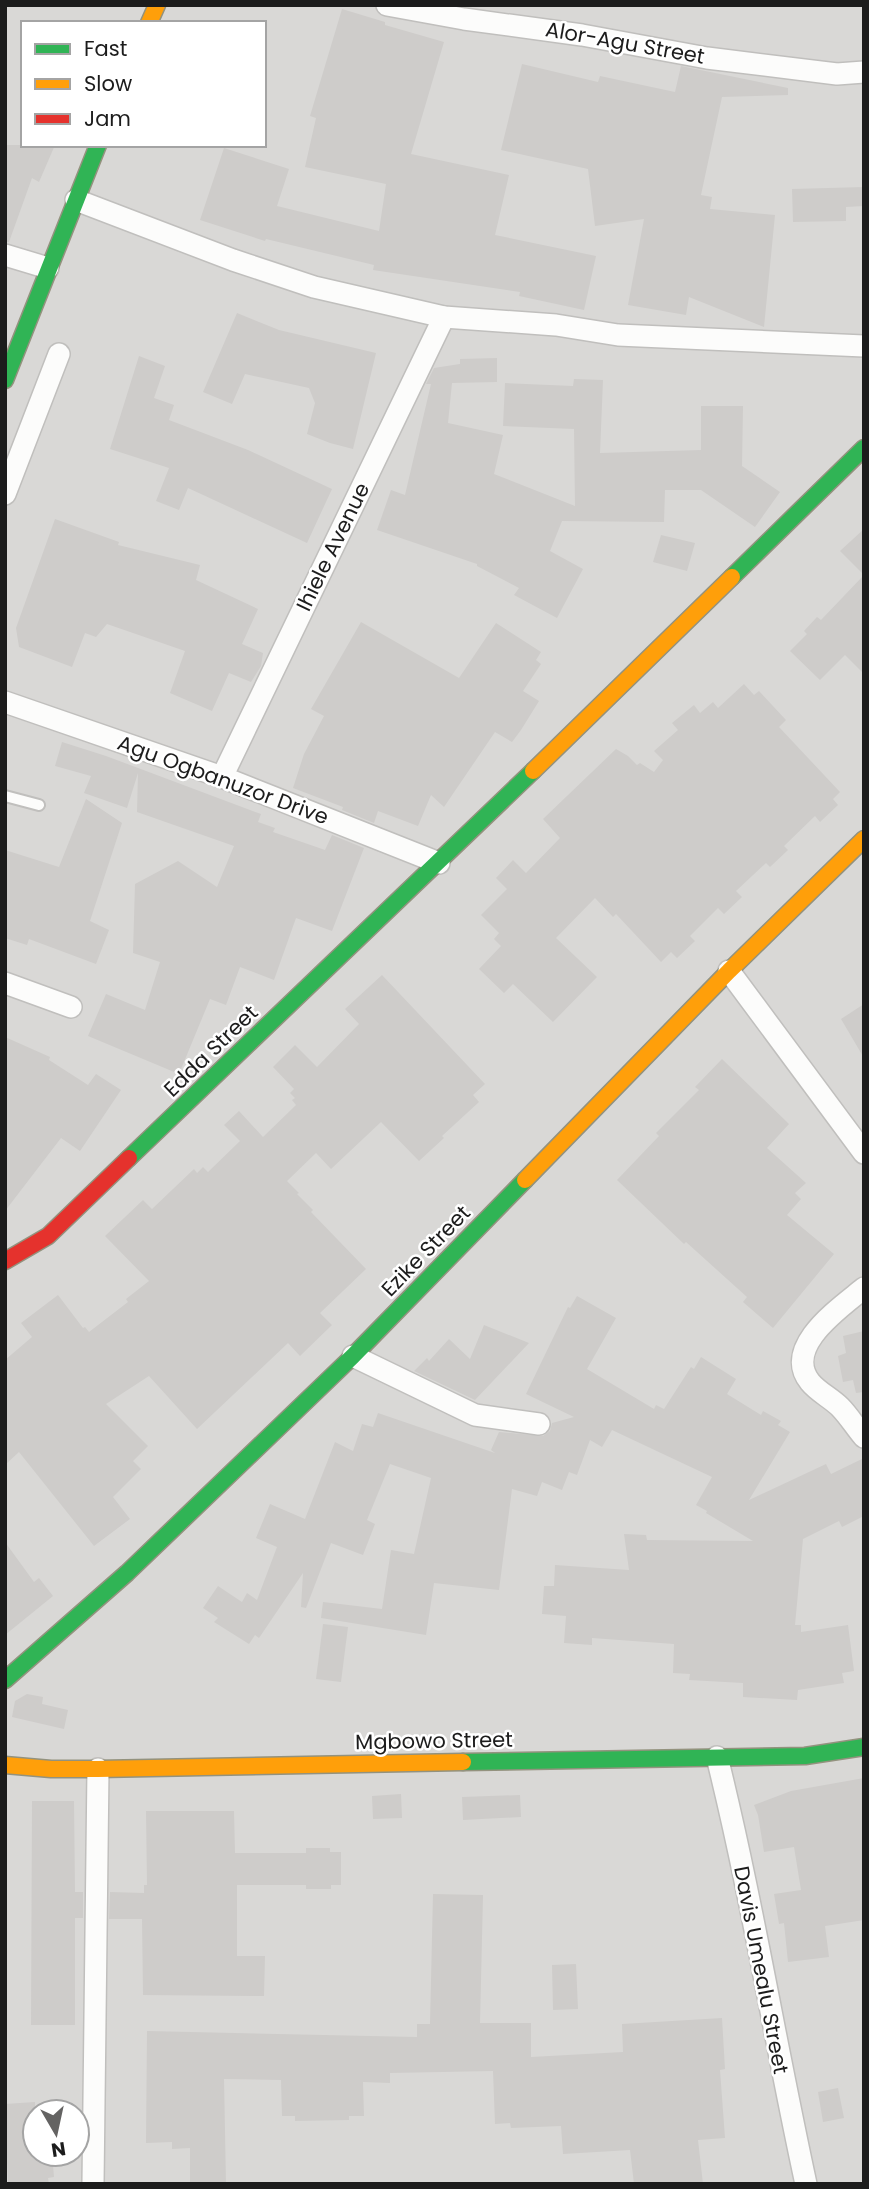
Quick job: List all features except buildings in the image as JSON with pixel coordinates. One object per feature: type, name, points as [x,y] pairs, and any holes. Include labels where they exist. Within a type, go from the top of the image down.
[{"type":"street","points":[[150,21],[157,5]]},
{"type":"street","name":"Alor-Agu Street","points":[[387,5],[464,19],[582,35],[707,58],[836,74],[864,72]]},
{"type":"street","points":[[5,380],[97,147]]},
{"type":"street","points":[[76,200],[314,288],[443,317],[556,325],[618,335],[864,346]]},
{"type":"street","points":[[5,255],[48,268]]},
{"type":"street","name":"Ihiele Avenue","points":[[222,777],[443,317]]},
{"type":"street","points":[[5,494],[59,354]]},
{"type":"street","name":"Edda Street","points":[[5,1261],[48,1236],[439,863],[864,449]]},
{"type":"street","name":"Agu Ogbanuzor Drive","points":[[5,702],[222,777],[439,863]]},
{"type":"street","name":"Ezike Street","points":[[5,1680],[127,1573],[353,1356],[729,971],[864,839]]},
{"type":"street","points":[[729,971],[864,1153]]},
{"type":"street","points":[[5,983],[71,1007]]},
{"type":"street","points":[[864,1289],[823,1323],[804,1348],[803,1364],[810,1382],[840,1407],[864,1437]]},
{"type":"street","points":[[353,1356],[475,1415],[539,1424]]},
{"type":"street","name":"Mgbowo Street","points":[[5,1765],[98,1769],[805,1756],[864,1747]]},
{"type":"street","name":"Davis Umealu Street","points":[[717,1757],[806,2184]]},
{"type":"street","points":[[93,2184],[98,1769]]},
{"type":"lane","points":[[5,796],[38,805]]},
{"type":"shaded area","points":[[5,5],[864,5],[864,2184],[5,2184]]},
{"type":"traffic: fast","points":[[5,380],[97,147]]},
{"type":"traffic: fast","points":[[732,577],[864,448]]},
{"type":"traffic: fast","points":[[129,1158],[533,771]]},
{"type":"traffic: fast","points":[[5,1680],[127,1573],[353,1356],[525,1180]]},
{"type":"traffic: fast","points":[[463,1762],[805,1756],[864,1747]]},
{"type":"traffic: slow","points":[[150,21],[157,5]]},
{"type":"traffic: slow","points":[[533,771],[732,577]]},
{"type":"traffic: slow","points":[[525,1180],[729,971],[864,839]]},
{"type":"traffic: slow","points":[[5,1765],[98,1769],[463,1762]]},
{"type":"traffic: jam","points":[[5,1261],[48,1236],[129,1158]]}]
